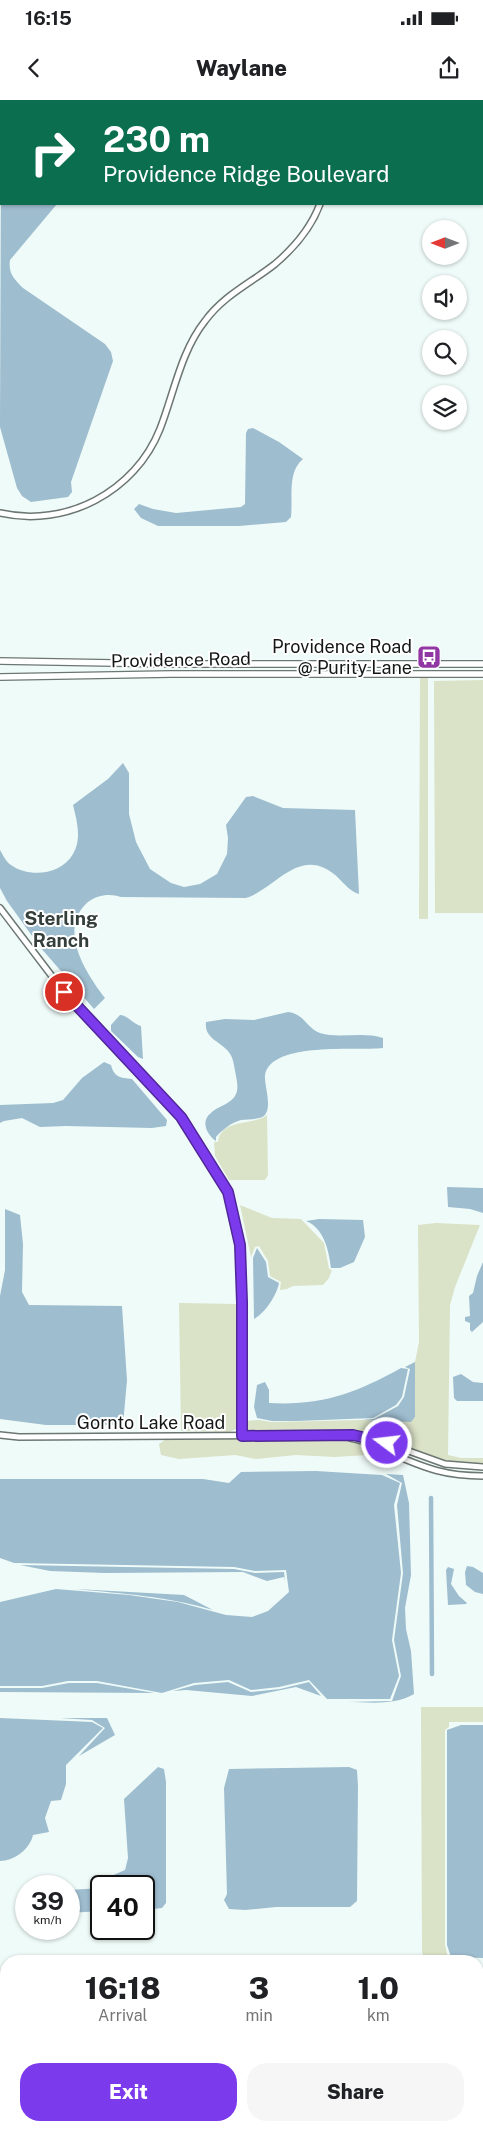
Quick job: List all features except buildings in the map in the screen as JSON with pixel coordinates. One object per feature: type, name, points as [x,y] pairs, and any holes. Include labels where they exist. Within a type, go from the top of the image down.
[{"type":"main road","name":"Providence Road","points":[[0,661],[171,664],[483,664]]},
{"type":"main road","points":[[171,664],[171,674]]},
{"type":"main road","name":"Providence Road","points":[[0,677],[171,674],[483,674]]},
{"type":"street","points":[[0,513],[32,517],[73,510],[104,496],[128,477],[144,458],[156,439],[187,353],[199,329],[226,297],[274,264],[300,239],[319,205]]},
{"type":"street","points":[[0,908],[64,992],[181,1117],[228,1192],[240,1245],[242,1436]]},
{"type":"street","name":"Gornto Lake Road","points":[[0,1435],[19,1437],[365,1436],[440,1463],[483,1467]]},
{"type":"street","name":"Gornto Lake Road","points":[[332,1436],[365,1441],[436,1472],[483,1476]]},
{"type":"green space","points":[[420,676],[428,676],[428,919],[419,919]]},
{"type":"green space","points":[[483,680],[483,913],[435,913],[434,681]]},
{"type":"green space","points":[[267,1115],[268,1175],[265,1180],[229,1180],[215,1156],[214,1142],[218,1142],[220,1134],[225,1129]]},
{"type":"green space","points":[[240,1205],[272,1218],[301,1219],[324,1243],[329,1269],[332,1270],[329,1278],[323,1285],[293,1286],[280,1290],[281,1282],[270,1276],[268,1261],[259,1246],[255,1247],[251,1257]]},
{"type":"green space","points":[[436,1223],[480,1225],[455,1287],[450,1305],[448,1455],[461,1458],[483,1458],[483,1465],[445,1462],[360,1433],[244,1434],[244,1421],[411,1421],[415,1417],[415,1362],[419,1342],[418,1225]]},
{"type":"green space","points":[[179,1303],[237,1304],[236,1429],[229,1432],[181,1431]]},
{"type":"green space","points":[[332,1438],[360,1443],[385,1454],[335,1457],[296,1455],[256,1459],[235,1455],[179,1459],[161,1455],[159,1444],[166,1439]]},
{"type":"green space","points":[[421,1707],[483,1707],[483,1722],[449,1722],[449,1727],[445,1730],[445,1945],[447,1955],[423,1955]]},
{"type":"water","points":[[1,205],[56,205],[10,260],[12,276],[23,288],[105,344],[111,352],[113,361],[71,482],[72,492],[68,497],[31,502],[22,496],[17,488],[0,427]]},
{"type":"water","points":[[253,428],[279,442],[303,459],[298,464],[293,478],[291,517],[286,522],[239,526],[158,526],[141,518],[134,509],[139,504],[153,509],[176,513],[241,507],[245,504],[246,433],[248,429]]},
{"type":"water","points":[[123,763],[129,773],[129,814],[136,842],[150,869],[171,883],[184,887],[200,884],[217,874],[227,854],[228,838],[226,825],[246,797],[253,796],[283,808],[355,810],[359,894],[349,889],[338,877],[328,870],[311,865],[292,870],[256,894],[246,898],[99,896],[88,902],[79,913],[75,925],[75,938],[83,964],[105,998],[94,1009],[40,947],[7,901],[0,888],[0,850],[9,864],[27,872],[44,872],[61,866],[68,861],[76,848],[78,830],[73,805],[108,779]]},
{"type":"water","points":[[288,1012],[298,1015],[311,1028],[320,1033],[328,1035],[368,1035],[383,1038],[383,1048],[317,1050],[298,1052],[282,1057],[271,1064],[265,1075],[268,1107],[264,1116],[234,1123],[216,1137],[216,1141],[206,1128],[206,1120],[214,1110],[233,1099],[237,1091],[237,1084],[232,1057],[207,1032],[206,1022],[225,1019],[254,1020]]},
{"type":"water","points":[[120,1015],[141,1026],[143,1059],[138,1057],[111,1031],[111,1025]]},
{"type":"water","points":[[104,1062],[111,1065],[118,1076],[132,1079],[167,1120],[166,1126],[152,1128],[40,1127],[22,1118],[0,1123],[0,1105],[53,1103],[63,1100],[82,1078]]},
{"type":"water","points":[[447,1187],[483,1188],[483,1213],[470,1209],[448,1207]]},
{"type":"water","points":[[5,1209],[20,1215],[23,1244],[22,1292],[29,1305],[122,1306],[127,1380],[123,1425],[46,1425],[0,1419],[0,1296],[5,1270]]},
{"type":"water","points":[[319,1219],[363,1220],[365,1237],[354,1262],[340,1268],[331,1268],[329,1254],[321,1234],[312,1224],[306,1221]]},
{"type":"water","points":[[257,1248],[266,1262],[268,1277],[279,1283],[270,1303],[254,1319],[253,1258]]},
{"type":"water","points":[[483,1262],[483,1322],[472,1332],[470,1330],[470,1323],[465,1321],[465,1317],[470,1316],[469,1296],[473,1293]]},
{"type":"water","points":[[415,1362],[415,1417],[411,1422],[363,1420],[374,1419],[398,1406],[404,1397],[410,1369],[405,1367]]},
{"type":"water","points":[[401,1368],[408,1369],[402,1397],[396,1405],[373,1418],[272,1421],[257,1418],[254,1407],[257,1385],[265,1382],[269,1390],[269,1403],[306,1402],[322,1400],[353,1391]]},
{"type":"water","points":[[461,1374],[473,1382],[483,1383],[483,1401],[457,1401],[454,1398],[453,1377]]},
{"type":"water","points":[[316,1471],[382,1475],[400,1483],[394,1505],[401,1573],[392,1640],[399,1676],[390,1699],[327,1699],[309,1680],[279,1687],[251,1690],[229,1680],[194,1683],[162,1693],[97,1681],[68,1681],[42,1686],[0,1686],[0,1602],[56,1589],[129,1595],[178,1602],[226,1615],[252,1617],[268,1611],[289,1592],[286,1570],[255,1571],[234,1567],[14,1563],[0,1558],[0,1479],[203,1479],[229,1483],[241,1472]]},
{"type":"water","points":[[386,1474],[403,1475],[409,1503],[411,1575],[405,1608],[414,1694],[389,1702],[346,1702],[392,1701],[401,1676],[394,1640],[403,1573],[397,1505],[402,1483]]},
{"type":"water","points":[[20,1565],[234,1569],[255,1573],[284,1572],[285,1581],[284,1577],[267,1581],[243,1572],[105,1573],[50,1571]]},
{"type":"water","points":[[467,1566],[483,1573],[483,1594],[475,1592],[466,1585],[465,1572]]},
{"type":"water","points":[[448,1567],[454,1569],[451,1584],[466,1604],[448,1605],[446,1570]]},
{"type":"water","points":[[76,1589],[184,1595],[213,1610],[161,1599]]},
{"type":"water","points":[[228,1682],[251,1692],[280,1689],[309,1682],[321,1696],[296,1687],[252,1696],[186,1690],[173,1691],[195,1685]]},
{"type":"water","points":[[69,1683],[97,1683],[154,1693],[0,1692],[0,1688],[42,1688]]},
{"type":"water","points":[[0,1718],[92,1722],[103,1728],[66,1765],[66,1784],[61,1800],[51,1801],[45,1818],[49,1832],[33,1835],[29,1845],[21,1853],[11,1859],[0,1861]]},
{"type":"water","points":[[60,1718],[107,1718],[115,1735],[79,1756],[105,1728],[92,1720]]},
{"type":"water","points":[[461,1725],[483,1725],[483,1955],[450,1955],[447,1945],[447,1730]]},
{"type":"water","points":[[158,1767],[164,1769],[166,1782],[166,1903],[162,1908],[155,1909],[155,1875],[114,1875],[125,1870],[128,1858],[124,1799]]},
{"type":"water","points":[[349,1767],[357,1770],[358,1786],[357,1901],[350,1907],[229,1909],[224,1900],[227,1894],[224,1788],[229,1769]]},
{"type":"water","points":[[80,1889],[90,1889],[90,1912],[80,1912]]},
{"type":"waterway","points":[[431,1498],[432,1674]]},
{"type":"place","name":"Providence Road @ Purity Lane","points":[[429,657]]},
{"type":"district","name":"Sterling Ranch","points":[[61,929]]},
{"type":"route","points":[[64,992],[181,1117],[228,1192],[240,1245],[242,1436],[353,1435],[387,1443]]}]
